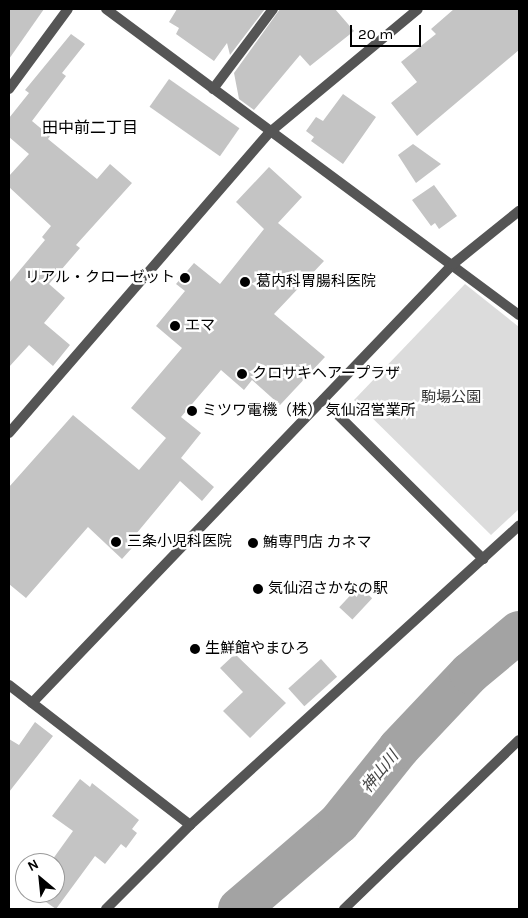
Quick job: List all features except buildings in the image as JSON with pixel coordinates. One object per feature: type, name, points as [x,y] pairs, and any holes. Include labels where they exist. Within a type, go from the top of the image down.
[{"type":"street","points":[[9,89],[68,9]]},
{"type":"street","points":[[106,9],[270,132],[453,264],[519,315]]},
{"type":"street","points":[[213,89],[273,9]]},
{"type":"street","points":[[9,433],[270,132],[418,9]]},
{"type":"street","points":[[32,703],[453,264],[519,211]]},
{"type":"street","points":[[323,400],[483,559]]},
{"type":"street","points":[[106,909],[190,825],[519,526]]},
{"type":"street","points":[[9,685],[190,825]]},
{"type":"street","points":[[344,909],[519,740]]},
{"type":"green space","name":"駒場公園","points":[[465,284],[519,327],[519,509],[491,535],[354,400]]},
{"type":"waterway","name":"神山川","points":[[239,909],[339,823],[399,748],[470,673],[519,632]]},
{"type":"place","name":"リアル・クローゼット","points":[[185,278]]},
{"type":"place","name":"葛内科胃腸科医院","points":[[245,282]]},
{"type":"place","name":"エマ","points":[[175,326]]},
{"type":"place","name":"クロサキヘアープラザ","points":[[242,374]]},
{"type":"place","name":"ミツワ電機（株） 気仙沼営業所","points":[[192,411]]},
{"type":"place","name":"三条小児科医院","points":[[116,542]]},
{"type":"place","name":"鮪専門店 カネマ","points":[[253,543]]},
{"type":"place","name":"気仙沼さかなの駅","points":[[258,589]]},
{"type":"place","name":"生鮮館やまひろ","points":[[195,649]]},
{"type":"district","name":"田中前二丁目","points":[[90,128]]}]
